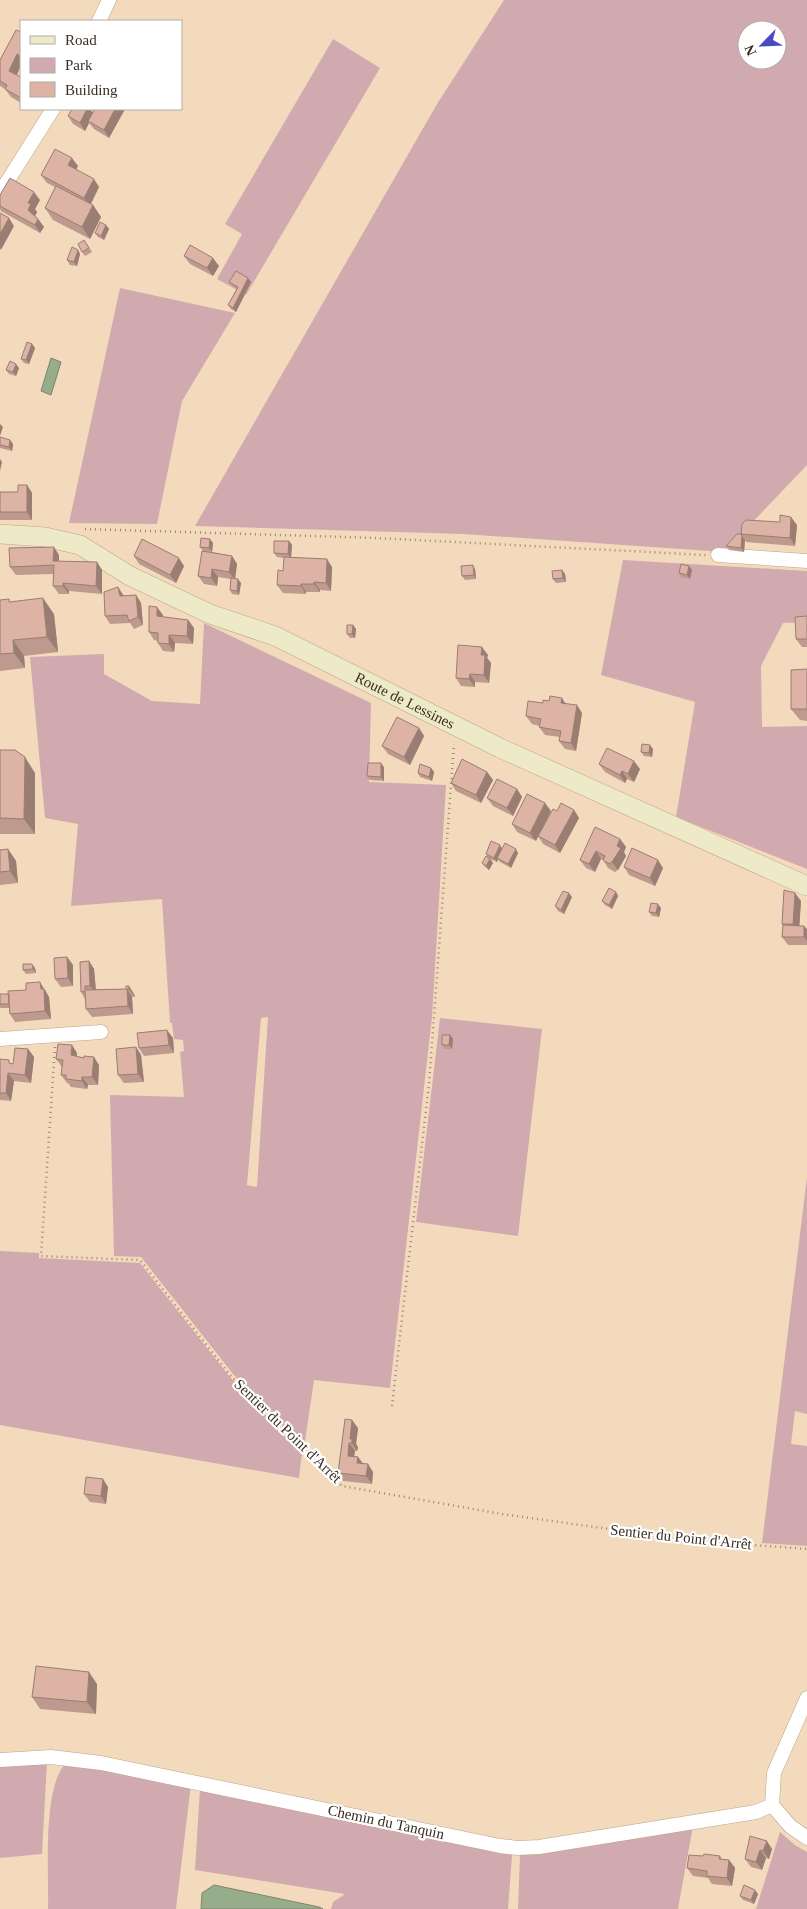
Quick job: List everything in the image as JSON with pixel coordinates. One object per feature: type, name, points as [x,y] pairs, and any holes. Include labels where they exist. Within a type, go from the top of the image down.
[{"type":"main road","name":"Route de Lessines","points":[[0,534],[45,537],[80,545],[130,576],[210,614],[275,636],[456,727],[807,886]]},
{"type":"street","points":[[99,20],[109,0]]},
{"type":"street","points":[[0,193],[52,110]]},
{"type":"street","points":[[718,555],[807,561]]},
{"type":"street","points":[[0,1039],[101,1032]]},
{"type":"street","points":[[807,1698],[774,1773],[772,1805],[790,1826],[807,1838]]},
{"type":"street","name":"Chemin du Tanquin","points":[[0,1760],[50,1757],[101,1762],[429,1832],[518,1848],[756,1812],[772,1805]]},
{"type":"path","points":[[94,530],[377,538],[718,555]]},
{"type":"path","points":[[392,1406],[429,1084],[456,727]]},
{"type":"path","name":"Sentier du Point d'Arrêt","points":[[56,1035],[41,1256],[140,1260],[230,1375],[308,1456],[342,1486],[502,1514],[609,1529],[700,1541],[807,1549]]},
{"type":"green space","points":[[504,0],[807,0],[807,465],[724,552],[463,534],[195,526],[437,104]]},
{"type":"green space","points":[[333,39],[380,68],[246,295],[217,279],[242,234],[225,224]]},
{"type":"green space","points":[[120,288],[235,313],[182,401],[157,524],[69,523]]},
{"type":"green space","points":[[623,560],[807,571],[807,622],[783,623],[761,666],[762,727],[807,726],[807,869],[676,817],[695,702],[601,675]]},
{"type":"green space","points":[[204,623],[371,703],[369,782],[446,785],[432,1017],[390,1388],[314,1380],[304,1448],[233,1374],[141,1257],[114,1256],[110,1095],[184,1097],[180,1052],[184,1051],[183,1040],[174,1039],[172,1023],[170,1023],[162,899],[71,906],[78,824],[45,818],[30,657],[104,654],[104,674],[152,701],[200,704]],"holes":[[[268,1017],[257,1186],[247,1185],[261,1018]]]},
{"type":"green space","points":[[440,1018],[542,1029],[518,1236],[416,1222]]},
{"type":"green space","points":[[807,1177],[807,1414],[795,1411],[791,1444],[807,1446],[807,1546],[762,1543]]},
{"type":"green space","points":[[0,1251],[39,1253],[39,1258],[140,1263],[230,1377],[302,1453],[299,1478],[0,1425]]},
{"type":"green space","points":[[47,1761],[42,1854],[0,1858],[0,1765]]},
{"type":"green space","points":[[66,1763],[191,1784],[176,1909],[48,1909],[48,1832],[50,1811],[58,1775]]},
{"type":"green space","points":[[200,1789],[512,1855],[508,1909],[331,1909],[333,1902],[345,1894],[195,1870]]},
{"type":"green space","points":[[693,1826],[678,1909],[518,1909],[520,1855]]},
{"type":"green space","points":[[780,1832],[795,1845],[807,1852],[807,1909],[756,1909]]},
{"type":"shaded area","points":[[51,358],[61,362],[51,395],[41,391]]},
{"type":"shaded area","points":[[214,1885],[323,1909],[201,1909],[202,1893]]},
{"type":"building","points":[[16,30],[20,32],[20,56],[17,54],[9,71],[20,76],[20,97],[5,89],[7,85],[0,81],[0,60]]},
{"type":"building","points":[[71,110],[86,110],[80,123],[68,116]]},
{"type":"building","points":[[94,110],[114,110],[104,130],[88,121]]},
{"type":"building","points":[[55,149],[72,158],[68,165],[94,179],[84,198],[41,175]]},
{"type":"building","points":[[10,178],[34,192],[28,203],[31,204],[28,210],[38,219],[35,225],[0,206],[0,195]]},
{"type":"building","points":[[56,186],[93,205],[82,227],[45,208]]},
{"type":"building","points":[[0,213],[9,218],[0,234]]},
{"type":"building","points":[[100,222],[106,225],[101,236],[95,233]]},
{"type":"building","points":[[84,240],[89,248],[82,252],[78,244]]},
{"type":"building","points":[[190,245],[213,258],[207,268],[184,256]]},
{"type":"building","points":[[72,247],[78,250],[74,262],[67,260]]},
{"type":"building","points":[[236,271],[248,278],[233,308],[228,305],[238,287],[229,282]]},
{"type":"building","points":[[27,342],[32,344],[26,360],[21,359]]},
{"type":"building","points":[[10,361],[16,364],[13,372],[6,370]]},
{"type":"building","points":[[0,437],[10,440],[9,447],[0,445]]},
{"type":"building","points":[[18,485],[27,485],[27,512],[0,512],[0,492],[18,492]]},
{"type":"building","points":[[780,515],[791,517],[790,538],[741,534],[742,524],[746,520],[780,522]]},
{"type":"building","points":[[737,534],[742,536],[741,548],[726,546]]},
{"type":"building","points":[[201,538],[210,539],[209,548],[200,547]]},
{"type":"building","points":[[142,539],[179,558],[170,575],[134,556]]},
{"type":"building","points":[[274,541],[289,541],[288,554],[274,553]]},
{"type":"building","points":[[54,547],[53,561],[97,562],[96,586],[63,583],[63,586],[53,586],[54,565],[10,567],[9,548]]},
{"type":"building","points":[[202,551],[232,556],[229,572],[212,569],[211,578],[198,576]]},
{"type":"building","points":[[284,557],[327,559],[326,583],[314,582],[314,584],[301,584],[301,586],[277,585],[278,570],[283,571]]},
{"type":"building","points":[[681,564],[689,566],[687,575],[679,573]]},
{"type":"building","points":[[473,565],[474,575],[462,576],[461,566]]},
{"type":"building","points":[[562,570],[563,578],[553,579],[552,571]]},
{"type":"building","points":[[231,578],[238,579],[237,591],[230,590]]},
{"type":"building","points":[[118,587],[120,596],[136,595],[138,617],[129,621],[127,615],[105,616],[104,592]]},
{"type":"building","points":[[43,598],[47,637],[13,640],[14,653],[0,654],[0,600],[9,599],[9,602]]},
{"type":"building","points":[[149,606],[157,607],[157,616],[188,620],[187,636],[169,635],[169,644],[158,643],[158,633],[149,632]]},
{"type":"building","points":[[807,616],[807,639],[796,639],[795,617]]},
{"type":"building","points":[[347,625],[353,625],[352,634],[347,634]]},
{"type":"building","points":[[458,645],[482,647],[481,655],[485,655],[484,675],[470,674],[469,679],[456,678]]},
{"type":"building","points":[[807,669],[807,709],[791,709],[791,670]]},
{"type":"building","points":[[550,696],[562,698],[561,703],[577,705],[571,743],[559,741],[561,731],[539,727],[541,719],[526,716],[528,701],[543,703],[543,700],[549,701]]},
{"type":"building","points":[[397,717],[419,728],[404,757],[382,746]]},
{"type":"building","points":[[642,744],[650,745],[649,753],[641,752]]},
{"type":"building","points":[[607,748],[634,761],[628,774],[622,771],[620,775],[599,764]]},
{"type":"building","points":[[0,750],[15,750],[25,757],[24,819],[0,818]]},
{"type":"building","points":[[462,759],[487,772],[476,795],[451,783]]},
{"type":"building","points":[[368,763],[381,763],[381,777],[367,776]]},
{"type":"building","points":[[420,764],[431,768],[429,777],[418,773]]},
{"type":"building","points":[[497,779],[517,789],[507,808],[487,798]]},
{"type":"building","points":[[527,794],[545,803],[530,833],[512,824]]},
{"type":"building","points":[[561,803],[574,810],[555,845],[538,836],[553,809],[557,811]]},
{"type":"building","points":[[595,827],[620,839],[617,846],[621,848],[609,864],[603,860],[605,856],[596,851],[589,864],[580,860]]},
{"type":"building","points":[[491,841],[500,845],[494,858],[486,854]]},
{"type":"building","points":[[505,843],[516,849],[508,864],[497,858]]},
{"type":"building","points":[[632,848],[658,860],[650,878],[624,867]]},
{"type":"building","points":[[8,849],[10,871],[0,872],[0,850]]},
{"type":"building","points":[[486,856],[490,859],[486,866],[482,863]]},
{"type":"building","points":[[609,888],[616,892],[609,905],[602,901]]},
{"type":"building","points":[[784,890],[795,893],[793,924],[782,924]]},
{"type":"building","points":[[563,891],[569,893],[561,910],[555,906]]},
{"type":"building","points":[[651,903],[658,904],[656,913],[649,912]]},
{"type":"building","points":[[783,925],[804,926],[804,937],[782,937]]},
{"type":"building","points":[[67,957],[68,978],[55,979],[54,958]]},
{"type":"building","points":[[89,961],[90,986],[85,986],[85,990],[126,989],[126,986],[129,986],[129,989],[127,989],[128,1006],[86,1009],[85,991],[81,992],[80,962]]},
{"type":"building","points":[[23,964],[32,964],[33,969],[23,970]]},
{"type":"building","points":[[40,982],[41,989],[44,989],[45,1011],[10,1014],[8,991],[26,990],[26,983]]},
{"type":"building","points":[[0,994],[9,994],[9,1004],[0,1004]]},
{"type":"building","points":[[167,1030],[169,1045],[139,1048],[137,1033]]},
{"type":"building","points":[[442,1035],[450,1035],[449,1045],[442,1045]]},
{"type":"building","points":[[58,1044],[72,1045],[71,1055],[84,1058],[84,1056],[94,1057],[92,1077],[82,1077],[82,1081],[66,1079],[66,1075],[61,1075],[63,1060],[56,1059]]},
{"type":"building","points":[[136,1047],[138,1074],[118,1075],[116,1049]]},
{"type":"building","points":[[15,1048],[28,1049],[25,1075],[8,1073],[6,1093],[0,1093],[0,1059],[9,1060],[9,1063],[13,1064]]},
{"type":"building","points":[[345,1419],[352,1420],[350,1439],[352,1439],[352,1443],[349,1443],[348,1456],[358,1457],[357,1463],[368,1464],[366,1476],[338,1473]]},
{"type":"building","points":[[86,1477],[103,1479],[101,1496],[84,1494]]},
{"type":"building","points":[[36,1666],[89,1672],[87,1702],[32,1697]]},
{"type":"building","points":[[750,1836],[767,1841],[763,1851],[760,1850],[756,1862],[745,1859]]},
{"type":"building","points":[[704,1854],[720,1856],[719,1859],[729,1860],[727,1878],[707,1876],[707,1871],[687,1868],[689,1855],[703,1856]]},
{"type":"building","points":[[744,1885],[755,1890],[751,1900],[740,1896]]}]
